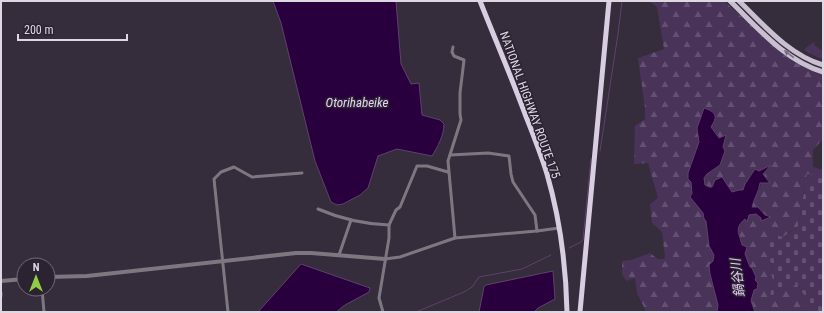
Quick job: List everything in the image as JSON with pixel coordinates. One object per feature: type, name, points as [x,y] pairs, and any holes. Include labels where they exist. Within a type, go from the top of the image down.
[{"type":"highway","name":"NATIONAL HIGHWAY ROUTE 175","points":[[480,1],[509,72],[547,174],[560,228],[566,273],[567,312]]},
{"type":"highway","points":[[580,312],[609,1]]},
{"type":"main road","points":[[730,1],[787,53],[807,66],[823,72]]},
{"type":"main road","points":[[739,1],[793,50],[809,60],[823,65]]},
{"type":"street","points":[[453,47],[452,52],[454,56],[464,60],[460,93],[461,120],[448,161],[455,238]]},
{"type":"street","points":[[450,155],[488,153],[509,156],[513,182],[536,215],[537,231]]},
{"type":"street","points":[[383,312],[379,298],[389,238],[389,225],[396,210],[400,207],[417,166],[427,166],[448,172]]},
{"type":"street","points":[[228,312],[214,179],[221,172],[234,167],[252,177],[302,173]]},
{"type":"street","points":[[318,209],[338,218],[389,225]]},
{"type":"street","points":[[339,255],[351,220]]},
{"type":"street","points":[[56,277],[88,276],[311,253],[385,259],[400,257],[455,238],[560,228]]},
{"type":"street","points":[[1,281],[16,279]]},
{"type":"street","points":[[43,297],[44,312]]},
{"type":"green space","points":[[649,1],[724,1],[792,61],[823,75],[823,139],[813,150],[813,167],[823,170],[823,176],[807,174],[798,227],[783,237],[766,254],[771,264],[773,281],[795,282],[811,305],[805,312],[755,312],[751,301],[756,277],[747,260],[745,254],[746,247],[742,245],[738,228],[745,218],[748,221],[749,215],[756,214],[761,218],[761,221],[770,217],[752,207],[763,176],[770,166],[759,171],[744,190],[733,192],[715,180],[712,187],[705,185],[703,179],[707,174],[720,165],[725,135],[720,138],[711,127],[715,121],[697,128],[699,142],[688,173],[691,188],[690,197],[703,213],[706,221],[709,246],[714,255],[713,261],[709,265],[718,305],[717,312],[644,312],[645,309],[637,293],[635,278],[626,281],[622,274],[622,261],[631,260],[650,253],[658,259],[664,259],[665,257],[662,232],[652,223],[650,204],[658,198],[648,163],[634,164],[635,126],[645,119],[645,108],[638,58],[664,49],[657,7]]},
{"type":"green space","points":[[814,42],[815,46],[823,51],[823,59],[804,50]]},
{"type":"green space","points":[[807,174],[823,176],[823,312],[805,312],[811,305],[795,282],[792,282],[791,286],[770,296],[773,281],[771,273],[772,264],[766,254],[768,239],[773,234],[783,237],[798,227]]},
{"type":"water","name":"Otorihabeike","points":[[273,1],[396,1],[401,64],[411,84],[419,83],[422,115],[440,120],[444,124],[442,136],[432,156],[397,149],[378,156],[368,188],[360,195],[343,204],[337,205],[331,202],[315,161],[281,23]]},
{"type":"water","name":"鍋谷川","points":[[704,108],[711,111],[715,115],[715,120],[711,127],[719,138],[726,135],[723,147],[725,151],[720,165],[707,174],[704,178],[705,185],[712,187],[715,180],[722,177],[732,192],[743,190],[745,184],[755,169],[759,171],[771,165],[763,174],[770,183],[760,183],[752,207],[758,207],[765,215],[771,217],[761,221],[761,218],[756,214],[749,215],[747,222],[745,219],[738,228],[742,245],[747,247],[745,254],[756,277],[755,280],[758,283],[757,289],[754,290],[751,301],[755,312],[717,312],[718,305],[709,265],[713,261],[714,255],[709,246],[706,221],[703,213],[690,197],[692,193],[691,182],[688,179],[688,173],[699,142],[697,128]]},
{"type":"water","points":[[301,264],[370,288],[369,292],[345,305],[336,312],[258,312]]},
{"type":"water","points":[[553,271],[555,299],[538,308],[534,312],[479,312],[484,287],[486,285]]},
{"type":"waterway","points":[[600,151],[622,1]]},
{"type":"waterway","points":[[569,248],[583,240],[591,159]]},
{"type":"waterway","points":[[416,312],[464,292],[472,287],[479,277],[522,269],[551,255]]}]
